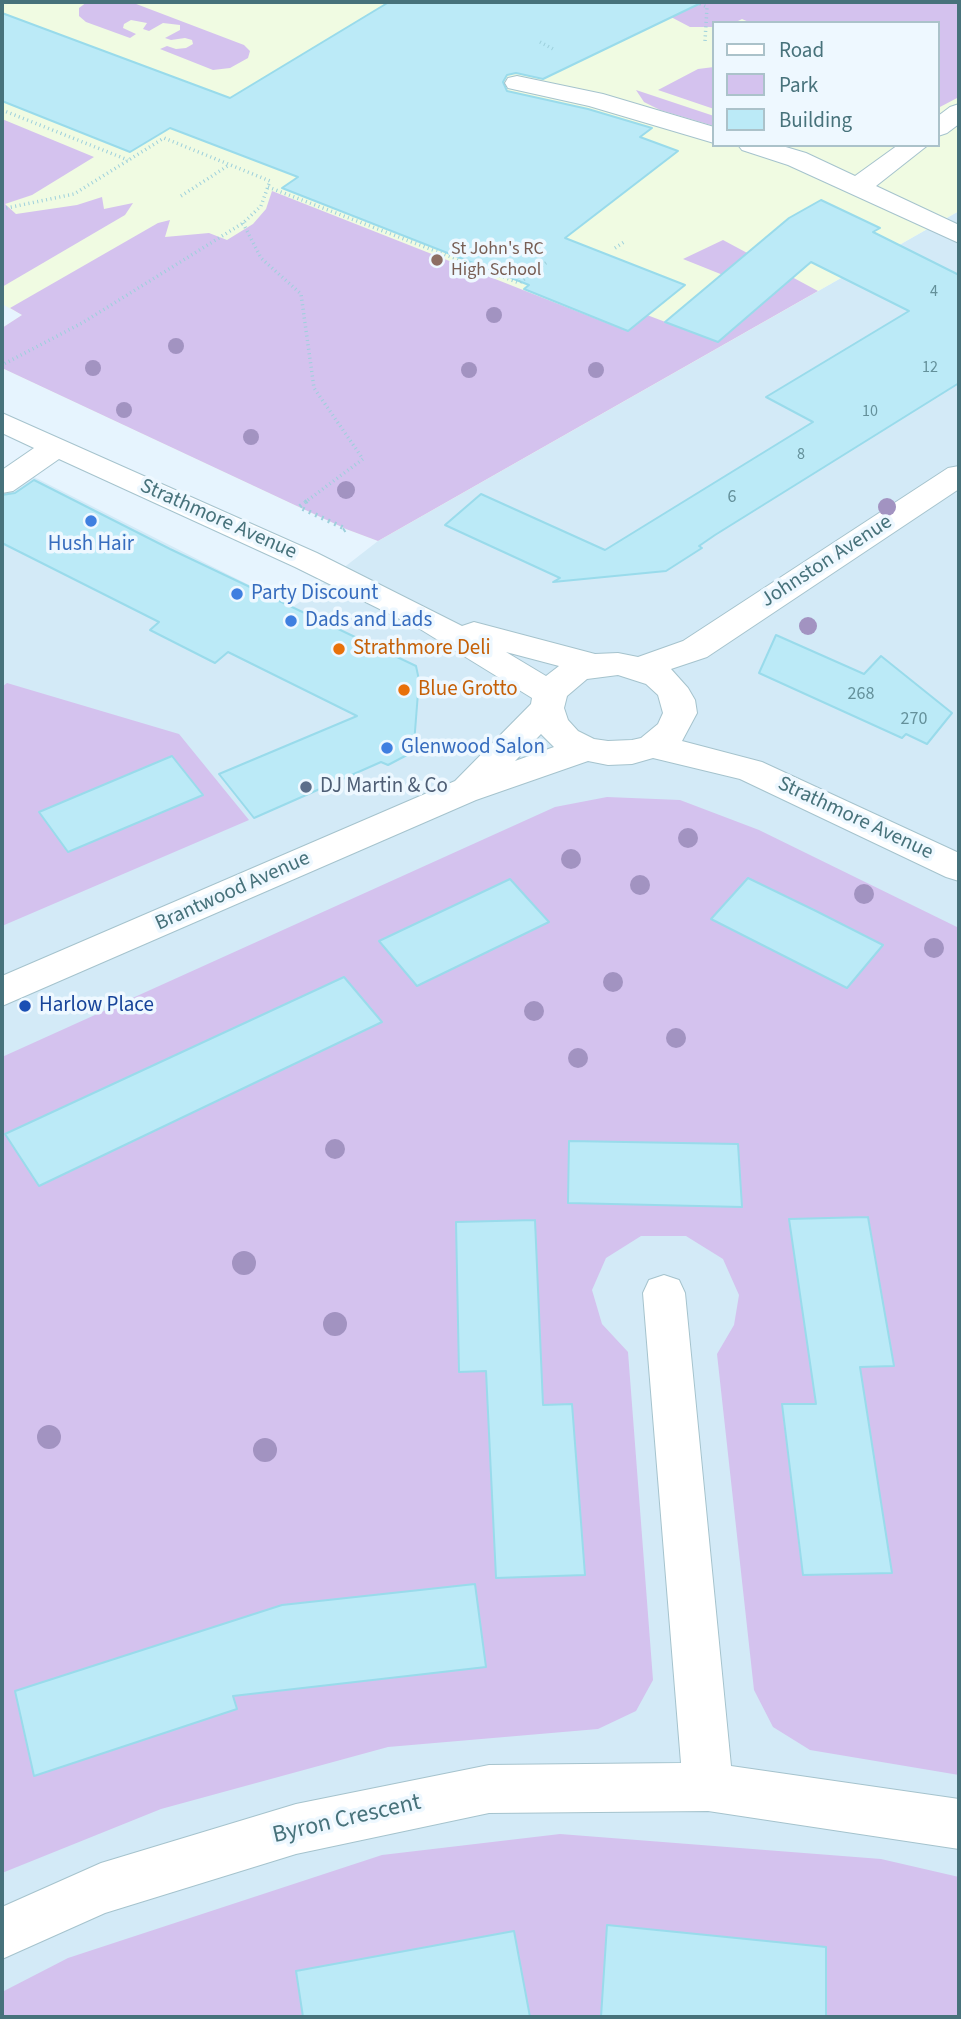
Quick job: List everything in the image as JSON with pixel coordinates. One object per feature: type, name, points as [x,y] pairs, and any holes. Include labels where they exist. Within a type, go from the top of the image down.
[{"type":"street","points":[[517,83],[594,99],[712,134]]},
{"type":"street","points":[[940,126],[959,112]]},
{"type":"street","points":[[758,147],[797,159],[959,235]]},
{"type":"street","points":[[858,187],[912,147]]},
{"type":"street","name":"Strathmore Avenue","points":[[2,422],[306,560],[432,622],[548,701]]},
{"type":"street","points":[[2,484],[56,447]]},
{"type":"street","name":"Johnston Avenue","points":[[639,668],[695,649],[959,475]]},
{"type":"street","name":"Strathmore Avenue","points":[[432,622],[595,666]]},
{"type":"street","name":"Johnston Avenue","points":[[675,700],[695,649]]},
{"type":"street","name":"Strathmore Avenue","points":[[750,769],[675,700],[658,676],[639,668],[618,664],[575,671],[560,681],[548,701],[552,724],[566,739],[586,749],[620,753],[653,746],[750,769],[959,869]]},
{"type":"street","points":[[653,746],[672,731],[675,700]]},
{"type":"street","name":"Brantwood Avenue","points":[[464,791],[548,701]]},
{"type":"street","name":"Brantwood Avenue","points":[[2,992],[464,791],[586,749]]},
{"type":"street","points":[[664,1293],[708,1787]]},
{"type":"street","name":"Byron Crescent","points":[[2,1933],[101,1889],[296,1829],[489,1789],[708,1787],[959,1824]]},
{"type":"path","points":[[696,2],[707,7],[705,41]]},
{"type":"path","points":[[2,110],[129,160]]},
{"type":"path","points":[[2,209],[74,194],[164,138],[270,181],[261,206],[243,223],[82,323],[2,365]]},
{"type":"path","points":[[181,196],[230,165]]},
{"type":"path","points":[[268,187],[519,283],[547,262]]},
{"type":"path","points":[[243,223],[261,258],[301,294],[314,388],[363,459],[299,507],[346,528],[306,560]]},
{"type":"path","points":[[615,248],[624,242]]},
{"type":"shaded area","name":"St John's RC High School","points":[[2,2],[959,2],[959,211],[378,541],[346,529],[2,368],[2,328],[22,315],[2,304]]},
{"type":"shaded area","points":[[959,211],[959,2017],[2,2017],[2,495],[30,475],[293,607],[378,541]]},
{"type":"green space","points":[[87,2],[131,2],[244,45],[250,51],[248,58],[230,68],[213,70],[160,49],[167,46],[186,48],[193,44],[192,40],[185,38],[165,38],[180,30],[180,25],[163,23],[149,31],[143,29],[147,23],[131,20],[124,24],[123,28],[136,34],[130,38],[86,22],[79,16],[79,8]]},
{"type":"green space","points":[[671,2],[959,2],[959,97],[940,107],[940,21],[742,19],[712,21],[712,27],[690,27],[671,17],[687,9]]},
{"type":"green space","points":[[712,67],[712,108],[658,90],[698,69]]},
{"type":"green space","points":[[636,90],[712,115],[712,125],[660,110],[644,102]]},
{"type":"green space","points":[[2,119],[94,157],[32,195],[5,204],[16,214],[77,205],[102,197],[104,209],[133,203],[125,215],[2,287]]},
{"type":"green space","points":[[272,191],[627,331],[647,315],[718,342],[773,295],[683,259],[723,240],[818,291],[378,541],[346,529],[2,368],[2,328],[22,315],[10,308],[158,223],[170,220],[165,237],[209,233],[227,240],[253,224],[266,209]]},
{"type":"green space","points":[[7,683],[179,734],[249,820],[2,926],[2,687]]},
{"type":"green space","points":[[607,797],[680,800],[759,830],[959,928],[959,1775],[810,1750],[773,1727],[754,1690],[717,1354],[734,1325],[739,1295],[723,1259],[686,1236],[641,1236],[606,1258],[592,1290],[602,1324],[628,1352],[653,1680],[636,1711],[598,1729],[388,1747],[161,1809],[2,1873],[2,1057],[555,807]]},
{"type":"green space","points":[[560,1834],[881,1859],[959,1877],[959,2017],[2,2017],[2,1992],[68,1958],[382,1855]]},
{"type":"building","points":[[389,2],[703,2],[543,79],[516,73],[507,75],[503,82],[507,91],[588,109],[652,128],[640,137],[678,151],[565,238],[685,285],[628,331],[524,289],[529,285],[282,188],[298,177],[170,128],[130,152],[2,101],[2,13],[230,98]]},
{"type":"building","points":[[821,200],[880,228],[873,232],[959,275],[959,383],[715,535],[699,546],[702,548],[666,571],[553,582],[560,578],[445,525],[481,494],[605,550],[813,422],[766,397],[909,311],[811,262],[718,342],[665,322],[789,218]]},
{"type":"building","points":[[34,480],[170,549],[416,666],[419,680],[414,744],[407,755],[388,765],[381,762],[254,818],[219,774],[357,716],[228,652],[215,663],[150,630],[159,622],[2,543],[2,495],[15,493]]},
{"type":"building","points":[[776,635],[864,674],[881,656],[952,713],[927,744],[906,734],[902,738],[759,673]]},
{"type":"building","points":[[172,756],[203,795],[68,852],[39,812]]},
{"type":"building","points":[[748,878],[883,945],[847,988],[711,919]]},
{"type":"building","points":[[510,879],[549,922],[417,986],[379,941]]},
{"type":"building","points":[[344,977],[382,1022],[39,1186],[5,1134]]},
{"type":"building","points":[[569,1141],[738,1144],[742,1207],[568,1203]]},
{"type":"building","points":[[868,1217],[894,1366],[860,1367],[892,1573],[803,1575],[782,1404],[816,1404],[789,1219]]},
{"type":"building","points":[[535,1220],[543,1405],[572,1404],[585,1575],[496,1578],[486,1371],[459,1372],[456,1222]]},
{"type":"building","points":[[475,1584],[486,1667],[233,1696],[237,1709],[34,1776],[15,1691],[282,1605]]},
{"type":"building","points":[[607,1925],[826,1947],[826,2017],[601,2017]]},
{"type":"building","points":[[514,1931],[530,2017],[303,2017],[296,1971]]},
{"type":"place","name":"St John's RC High School","points":[[437,260]]},
{"type":"place","name":"Hush Hair","points":[[91,521]]},
{"type":"place","name":"Party Discount","points":[[237,594]]},
{"type":"place","name":"Dads and Lads","points":[[291,621]]},
{"type":"place","name":"Strathmore Deli","points":[[339,649]]},
{"type":"place","name":"Blue Grotto","points":[[404,690]]},
{"type":"place","name":"Glenwood Salon","points":[[387,748]]},
{"type":"place","name":"DJ Martin & Co","points":[[306,787]]},
{"type":"place","name":"Harlow Place","points":[[25,1006]]}]
